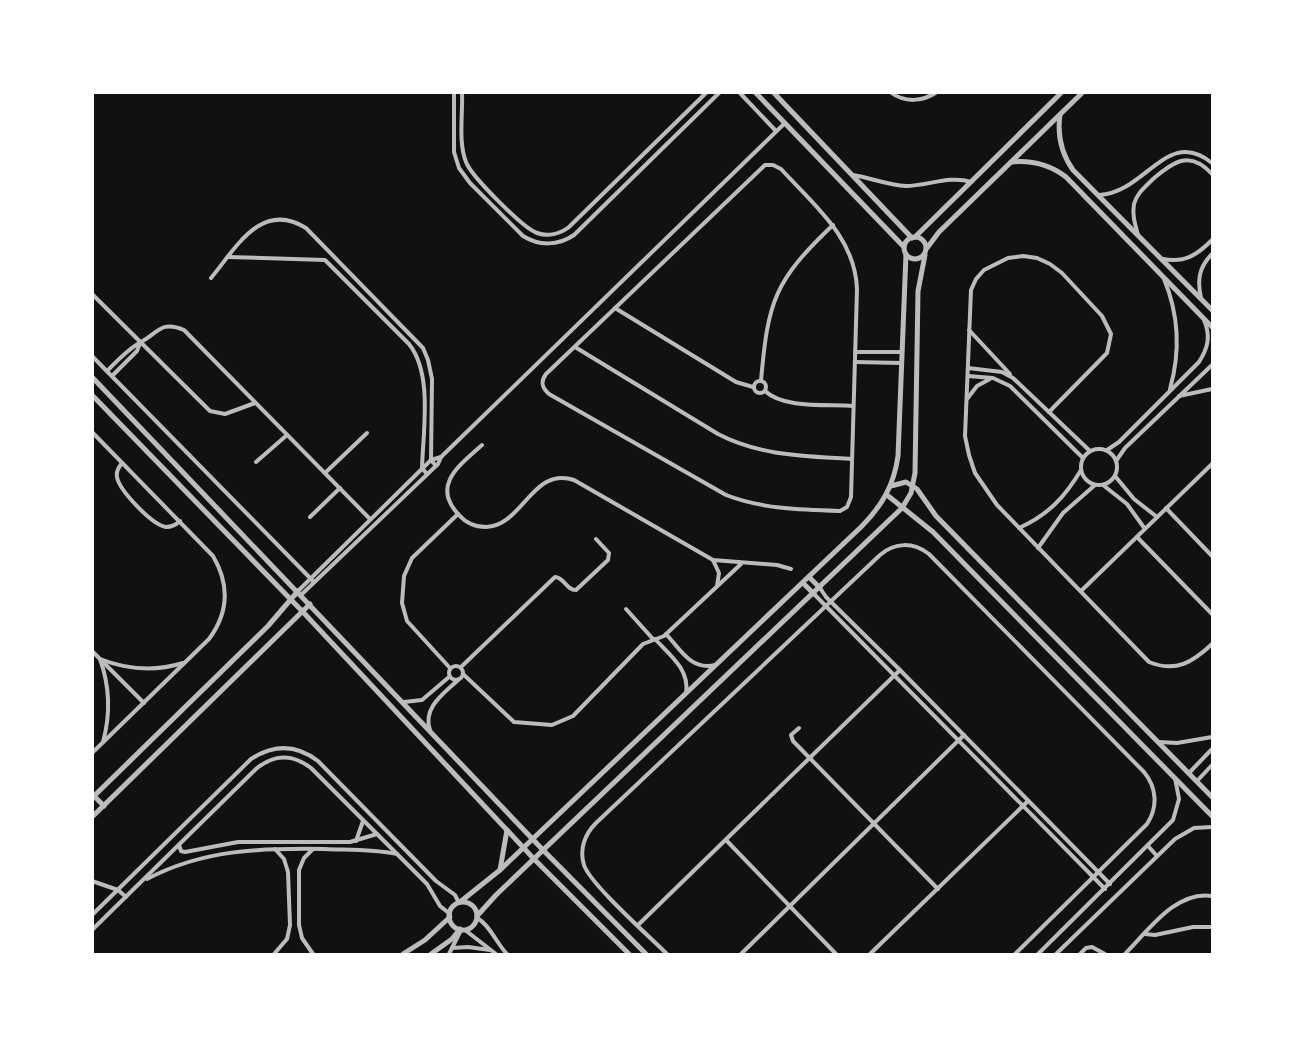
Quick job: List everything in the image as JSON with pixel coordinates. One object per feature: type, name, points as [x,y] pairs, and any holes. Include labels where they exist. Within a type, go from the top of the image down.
[{"type":"street","points":[[454,92],[454,152],[462,173],[518,232],[532,241],[554,244],[570,238],[720,92]]},
{"type":"street","points":[[462,92],[463,151],[469,168],[526,227],[539,234],[557,234],[569,226],[707,92]]},
{"type":"street","points":[[739,92],[776,131]]},
{"type":"street","points":[[403,954],[425,940],[450,915],[453,907],[500,870],[524,848],[871,518],[891,486],[898,456],[906,254],[904,247],[756,92]]},
{"type":"street","points":[[773,92],[913,237],[922,239],[927,248]]},
{"type":"street","points":[[890,92],[910,100],[925,99],[937,92]]},
{"type":"street","points":[[904,247],[1062,92]]},
{"type":"street","points":[[431,954],[452,939],[462,929],[473,926],[477,917],[496,895],[814,594],[902,508],[913,486],[916,461],[918,291],[924,255],[927,248],[939,232],[1083,92]]},
{"type":"street","points":[[1060,115],[1059,139],[1062,150],[1067,161],[1080,178],[1212,310]]},
{"type":"street","points":[[104,806],[93,797],[268,626],[291,600],[314,582],[428,474],[441,457],[784,123]]},
{"type":"street","points":[[1099,196],[1116,193],[1132,185],[1170,155],[1193,152],[1212,163]]},
{"type":"street","points":[[645,154],[651,160]]},
{"type":"street","points":[[1138,235],[1133,213],[1139,192],[1176,162],[1187,160],[1199,162],[1212,174]]},
{"type":"street","points":[[1011,162],[1027,161],[1043,164],[1058,171],[1212,327]]},
{"type":"street","points":[[765,165],[773,165],[781,169],[833,225],[848,247],[856,272],[852,459],[850,501],[846,507],[840,510],[781,508],[732,498],[547,392],[543,386],[544,377],[615,308],[765,165]]},
{"type":"street","points":[[852,175],[903,186],[933,184],[953,179],[971,182]]},
{"type":"street","points":[[1073,185],[1080,178]]},
{"type":"street","points":[[1132,185],[1139,192]]},
{"type":"street","points":[[211,278],[255,228],[266,221],[279,218],[293,221],[306,228],[415,337],[426,354],[432,379],[431,460],[436,466]]},
{"type":"street","points":[[761,381],[768,322],[779,288],[799,259],[833,225]]},
{"type":"street","points":[[1163,259],[1182,260],[1191,258],[1200,253],[1212,240]]},
{"type":"street","points":[[1146,260],[1155,252]]},
{"type":"street","points":[[906,254],[915,260],[924,255]]},
{"type":"street","points":[[1201,298],[1198,279],[1201,268],[1212,254]]},
{"type":"street","points":[[1048,412],[1101,361],[1111,344],[1108,324],[1062,273],[1050,264],[1030,257],[1008,258],[995,263],[980,274],[971,290],[965,436],[975,473],[985,490],[1019,528],[1141,655],[1160,666],[1176,667],[1192,662],[1212,644]]},
{"type":"street","points":[[228,258],[320,259],[329,263],[409,344],[420,363],[424,380],[422,468],[428,474]]},
{"type":"street","points":[[341,275],[347,269]]},
{"type":"street","points":[[1163,276],[1170,295],[1178,333],[1174,372],[1167,393]]},
{"type":"street","points":[[92,294],[210,411],[225,414],[255,403]]},
{"type":"street","points":[[615,308],[736,382],[753,387],[756,393],[765,391],[785,402],[854,406]]},
{"type":"street","points":[[1206,320],[1212,317]]},
{"type":"street","points":[[1107,450],[1119,442],[1199,362],[1209,341],[1206,320]]},
{"type":"street","points":[[107,371],[132,346],[140,343],[162,328],[173,327],[184,330],[370,519]]},
{"type":"street","points":[[968,330],[1013,378],[1090,451]]},
{"type":"street","points":[[112,376],[137,351],[140,343]]},
{"type":"street","points":[[575,347],[718,434],[737,443],[781,454],[852,459]]},
{"type":"street","points":[[855,352],[902,352]]},
{"type":"street","points":[[92,356],[314,582]]},
{"type":"street","points":[[855,362],[902,363]]},
{"type":"street","points":[[1157,517],[1134,498],[1115,476],[1116,461],[1125,448],[1212,364]]},
{"type":"street","points":[[968,368],[1002,372],[1013,378]]},
{"type":"street","points":[[968,376],[993,378],[1017,392],[1083,458]]},
{"type":"street","points":[[92,377],[404,702],[543,850],[646,954]]},
{"type":"street","points":[[966,400],[977,386],[993,378]]},
{"type":"street","points":[[753,387],[756,382],[761,381]]},
{"type":"street","points":[[761,381],[766,384],[765,391]]},
{"type":"street","points":[[1177,397],[1212,389]]},
{"type":"street","points":[[1167,393],[1172,401]]},
{"type":"street","points":[[92,395],[302,611],[441,758],[506,830],[629,954]]},
{"type":"street","points":[[92,432],[213,556],[222,573],[226,592],[222,617],[217,629],[92,754]]},
{"type":"street","points":[[325,473],[367,433]]},
{"type":"street","points":[[256,462],[287,434]]},
{"type":"street","points":[[482,444],[456,468],[450,478],[447,489],[449,500],[458,514],[476,526],[496,525],[547,480],[558,477],[569,478],[713,560],[777,565],[792,569]]},
{"type":"street","points":[[1019,528],[1049,511],[1062,499],[1081,470],[1083,458],[1090,451],[1101,448],[1107,450],[1116,461]]},
{"type":"street","points":[[300,593],[310,578],[422,468],[431,460],[441,457]]},
{"type":"street","points":[[122,463],[117,470],[117,479],[134,502],[162,526],[170,527],[180,521]]},
{"type":"street","points":[[1080,591],[1212,464]]},
{"type":"street","points":[[1081,470],[1086,479],[1095,484],[1103,484],[1115,476]]},
{"type":"street","points":[[891,486],[902,482],[913,486],[931,511],[953,534],[1212,797]]},
{"type":"street","points":[[1038,548],[1063,513],[1095,484]]},
{"type":"street","points":[[1103,484],[1127,504],[1144,529]]},
{"type":"street","points":[[310,518],[340,488]]},
{"type":"street","points":[[887,495],[922,522],[944,543],[1212,816]]},
{"type":"street","points":[[1166,508],[1212,556]]},
{"type":"street","points":[[404,702],[422,700],[449,677],[450,668],[407,620],[402,603],[404,576],[412,558],[458,514]]},
{"type":"street","points":[[944,543],[953,534]]},
{"type":"street","points":[[1137,536],[1212,614]]},
{"type":"street","points":[[461,668],[555,577],[574,590],[608,560],[609,555],[596,539]]},
{"type":"street","points":[[667,954],[587,871],[582,849],[586,834],[890,548],[907,545],[924,550],[1137,766],[1152,784],[1155,798],[1153,812],[1146,824],[1015,954]]},
{"type":"street","points":[[713,560],[718,573],[717,586]]},
{"type":"street","points":[[450,668],[454,665],[461,668],[463,674],[511,720],[522,724],[552,725],[573,716],[643,644],[666,634],[742,563]]},
{"type":"street","points":[[808,577],[1110,884]]},
{"type":"street","points":[[803,583],[1105,888]]},
{"type":"street","points":[[92,817],[310,604]]},
{"type":"street","points":[[1015,615],[1024,606]]},
{"type":"street","points":[[626,609],[682,669],[686,679],[685,694]]},
{"type":"street","points":[[666,634],[692,662],[702,666],[717,664]]},
{"type":"street","points":[[92,651],[144,703]]},
{"type":"street","points":[[100,659],[121,666],[142,669],[164,668],[186,662]]},
{"type":"street","points":[[100,659],[106,679],[109,701],[108,722],[103,743]]},
{"type":"street","points":[[638,925],[900,670]]},
{"type":"street","points":[[430,730],[428,717],[430,709],[463,674]]},
{"type":"street","points":[[449,677],[452,680],[459,679]]},
{"type":"street","points":[[391,705],[399,697]]},
{"type":"street","points":[[799,728],[791,735],[791,738],[809,759],[938,888]]},
{"type":"street","points":[[741,954],[964,735]]},
{"type":"street","points":[[1159,742],[1186,742],[1212,737]]},
{"type":"street","points":[[92,915],[251,759],[269,749],[290,748],[305,752],[318,761],[436,881],[455,895],[460,902],[472,905],[477,917],[485,924],[495,941],[508,954]]},
{"type":"street","points":[[1189,773],[1212,748]]},
{"type":"street","points":[[441,758],[449,750]]},
{"type":"street","points":[[92,930],[257,768],[265,762],[284,757],[294,758],[311,768],[427,884],[440,906],[450,915],[453,925],[462,929],[494,953]]},
{"type":"street","points":[[1197,781],[1212,765]]},
{"type":"street","points":[[1038,954],[1166,828],[1177,810],[1178,789],[1175,778]]},
{"type":"street","points":[[870,954],[1028,800]]},
{"type":"street","points":[[356,841],[364,821]]},
{"type":"street","points":[[1056,954],[1184,832],[1194,828],[1212,827]]},
{"type":"street","points":[[500,870],[506,830]]},
{"type":"street","points":[[179,845],[181,851],[185,852],[246,841],[356,841],[377,834]]},
{"type":"street","points":[[726,840],[836,954]]},
{"type":"street","points":[[1148,846],[1157,856]]},
{"type":"street","points":[[274,954],[287,939],[290,925],[288,872],[284,859],[275,849]]},
{"type":"street","points":[[312,849],[304,858],[299,870],[299,925],[302,938],[313,954]]},
{"type":"street","points":[[143,881],[173,866],[205,856],[238,850],[364,850],[397,854]]},
{"type":"street","points":[[92,881],[118,890],[126,898]]},
{"type":"street","points":[[1125,954],[1170,910],[1184,900],[1200,896],[1212,896]]},
{"type":"street","points":[[1145,934],[1156,935],[1193,927],[1212,927]]},
{"type":"street","points":[[448,954],[462,929]]},
{"type":"street","points":[[1063,930],[1072,939]]},
{"type":"street","points":[[1080,954],[1086,948],[1092,946],[1105,954]]},
{"type":"street","points":[[452,948],[476,948],[494,953]]}]
